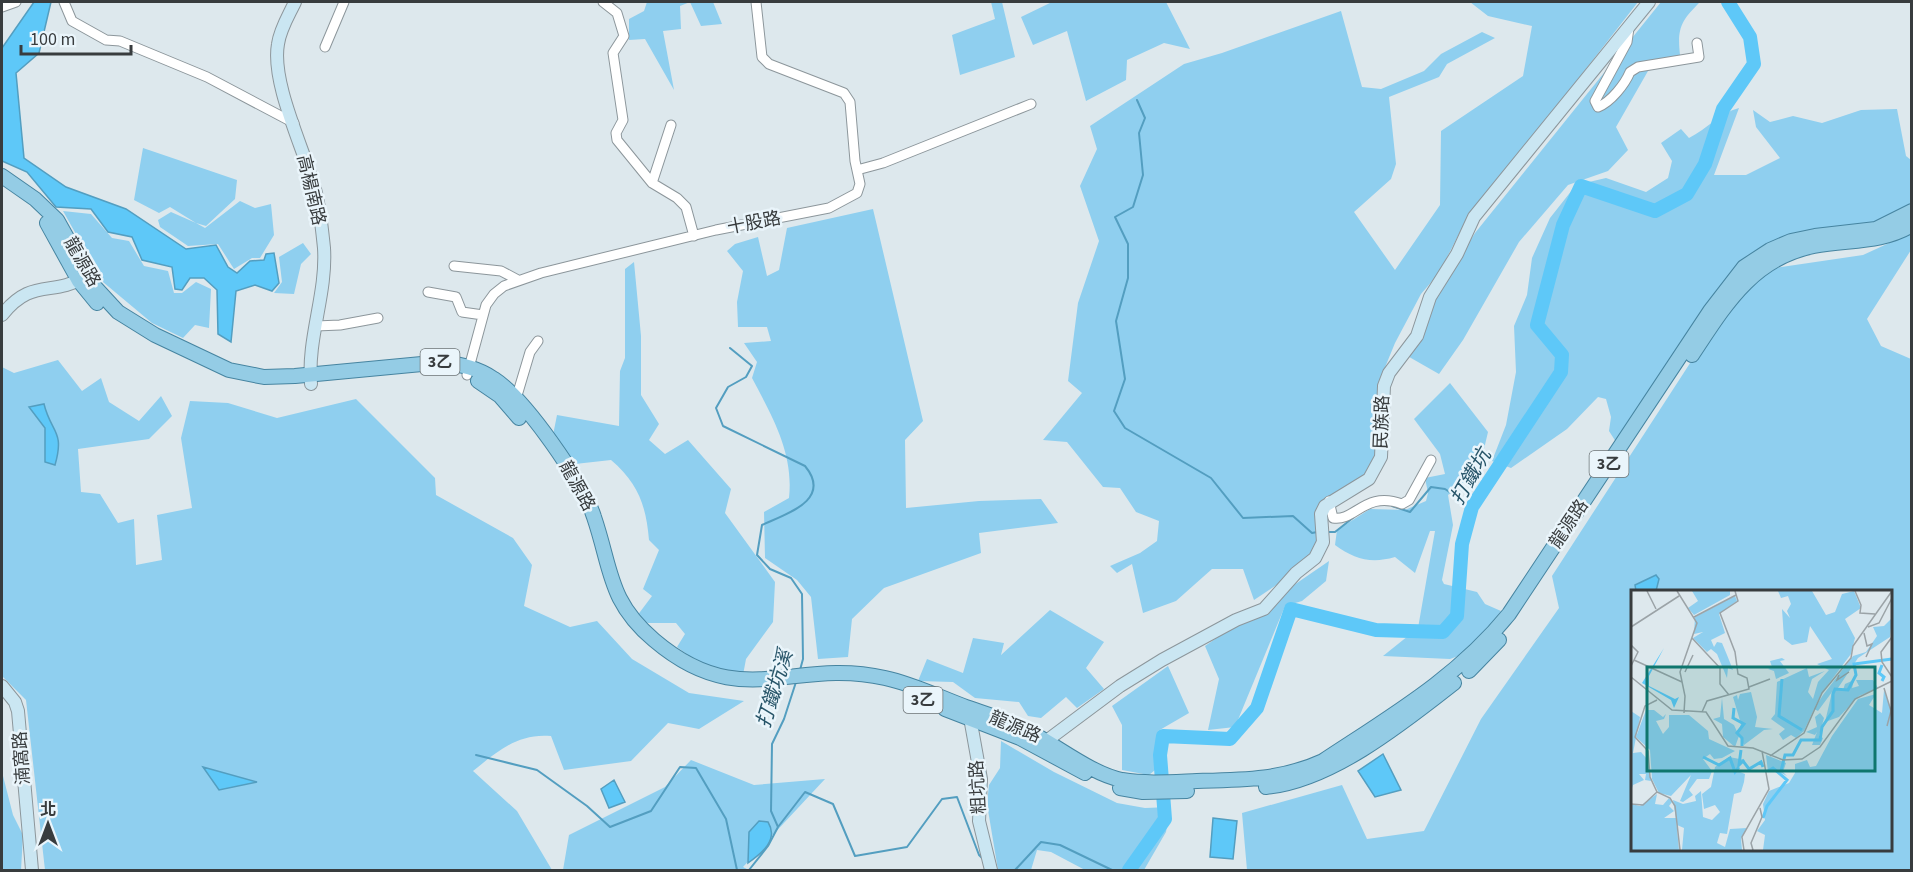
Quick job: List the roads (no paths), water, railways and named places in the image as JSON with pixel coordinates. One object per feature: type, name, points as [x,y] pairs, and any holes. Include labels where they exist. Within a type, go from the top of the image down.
[{"type":"main road","name":"龍源路","points":[[2,176],[35,199],[57,220],[83,278]]},
{"type":"main road","name":"3乙","points":[[2,187],[29,206],[46,222],[99,307],[127,329],[210,371],[242,382],[262,385],[428,370],[467,371],[510,406],[567,480],[586,521],[607,595],[614,609],[635,635],[665,660],[702,680],[744,690],[796,680],[843,681],[876,685],[969,713]]},
{"type":"main road","name":"龍源路","points":[[1325,766],[1456,670],[1486,643],[1509,614],[1710,312],[1744,267],[1770,250],[1791,241],[1876,229],[1911,211]]},
{"type":"main road","name":"龍源路","points":[[969,713],[1024,729],[1043,744],[1118,779],[1164,787],[1275,777],[1325,766],[1419,710],[1487,654],[1514,621],[1717,317],[1749,277],[1784,255],[1814,246],[1883,237],[1911,225]]},
{"type":"main road","name":"龍源路","points":[[467,371],[494,379],[516,399],[583,489],[595,518],[615,592],[641,629],[669,653],[705,673],[745,681],[796,680]]},
{"type":"street","points":[[2,7],[16,2]]},
{"type":"street","points":[[64,2],[72,21],[106,40],[120,41],[207,77],[294,123]]},
{"type":"street","name":"高楊南路","points":[[295,2],[278,43],[277,63],[315,191],[324,248],[324,284],[310,379]]},
{"type":"street","points":[[325,47],[344,2]]},
{"type":"street","points":[[603,2],[617,13],[624,36],[613,54],[623,120],[616,133],[617,140],[652,183],[677,198],[686,207],[694,236]]},
{"type":"street","name":"十股路","points":[[467,371],[483,315],[494,294],[518,280],[694,236],[830,208],[857,193],[860,184],[850,102],[844,93],[769,64],[762,57],[756,2]]},
{"type":"street","name":"民族路","points":[[1329,501],[1356,489],[1369,479],[1382,457],[1384,386],[1389,373],[1417,336],[1430,297],[1457,254],[1474,217],[1649,2]]},
{"type":"street","points":[[1629,28],[1627,42],[1595,101],[1599,107],[1605,104],[1626,81],[1630,72],[1638,67],[1699,57],[1698,43]]},
{"type":"street","points":[[857,170],[883,163],[1031,104]]},
{"type":"street","points":[[652,183],[671,125]]},
{"type":"street","points":[[454,266],[501,271],[518,280]]},
{"type":"street","points":[[2,315],[13,300],[27,292],[83,278]]},
{"type":"street","points":[[428,292],[456,297],[462,312],[483,315]]},
{"type":"street","points":[[316,326],[340,325],[378,318]]},
{"type":"street","points":[[516,399],[530,352],[538,341]]},
{"type":"street","points":[[1329,501],[1333,518],[1339,519],[1366,503],[1381,500],[1402,504],[1409,500],[1431,460]]},
{"type":"street","points":[[1043,744],[1120,686],[1162,660],[1236,620],[1264,609],[1296,573],[1316,558],[1322,548],[1321,514],[1329,501]]},
{"type":"street","name":"湳窩路","points":[[2,686],[12,697],[18,711],[32,870]]},
{"type":"street","name":"粗坑路","points":[[969,713],[981,778],[979,821],[991,868]]},
{"type":"waterway","name":"打鐵坑","points":[[1129,870],[1165,819],[1160,755],[1163,736],[1230,739],[1257,708],[1291,609],[1376,630],[1443,632],[1457,616],[1462,544],[1472,507],[1561,372],[1562,355],[1537,325],[1563,225],[1581,186],[1655,211],[1687,194],[1705,164],[1723,109],[1754,64],[1750,37],[1728,2]]},
{"type":"waterway","points":[[1137,100],[1145,118],[1139,133],[1143,175],[1133,207],[1115,217],[1128,244],[1128,278],[1116,321],[1125,379],[1114,411],[1125,428],[1211,478],[1243,518],[1293,516],[1312,533],[1317,532]]},
{"type":"waterway","name":"打鐵坑溪","points":[[730,348],[752,366],[746,377],[728,387],[716,408],[723,426],[805,466],[812,478],[813,488],[810,497],[803,504],[762,525],[757,555],[770,569],[791,578],[802,594],[803,659],[800,670]]},
{"type":"waterway","points":[[1392,506],[1410,512],[1431,487],[1445,489],[1472,507]]},
{"type":"waterway","points":[[1326,532],[1335,532],[1354,517]]},
{"type":"waterway","name":"打鐵坑溪","points":[[796,682],[784,719],[772,744],[771,811],[778,827],[805,792],[833,804],[855,856],[907,847],[942,799],[957,797],[979,855],[983,859]]},
{"type":"waterway","points":[[476,755],[537,770],[587,806],[610,827],[651,811],[680,767],[696,768],[726,819],[737,870]]},
{"type":"waterway","points":[[749,870],[768,846],[778,827]]},
{"type":"waterway","name":"打鐵坑溪","points":[[1015,870],[1041,842],[1060,845],[1112,870]]}]
